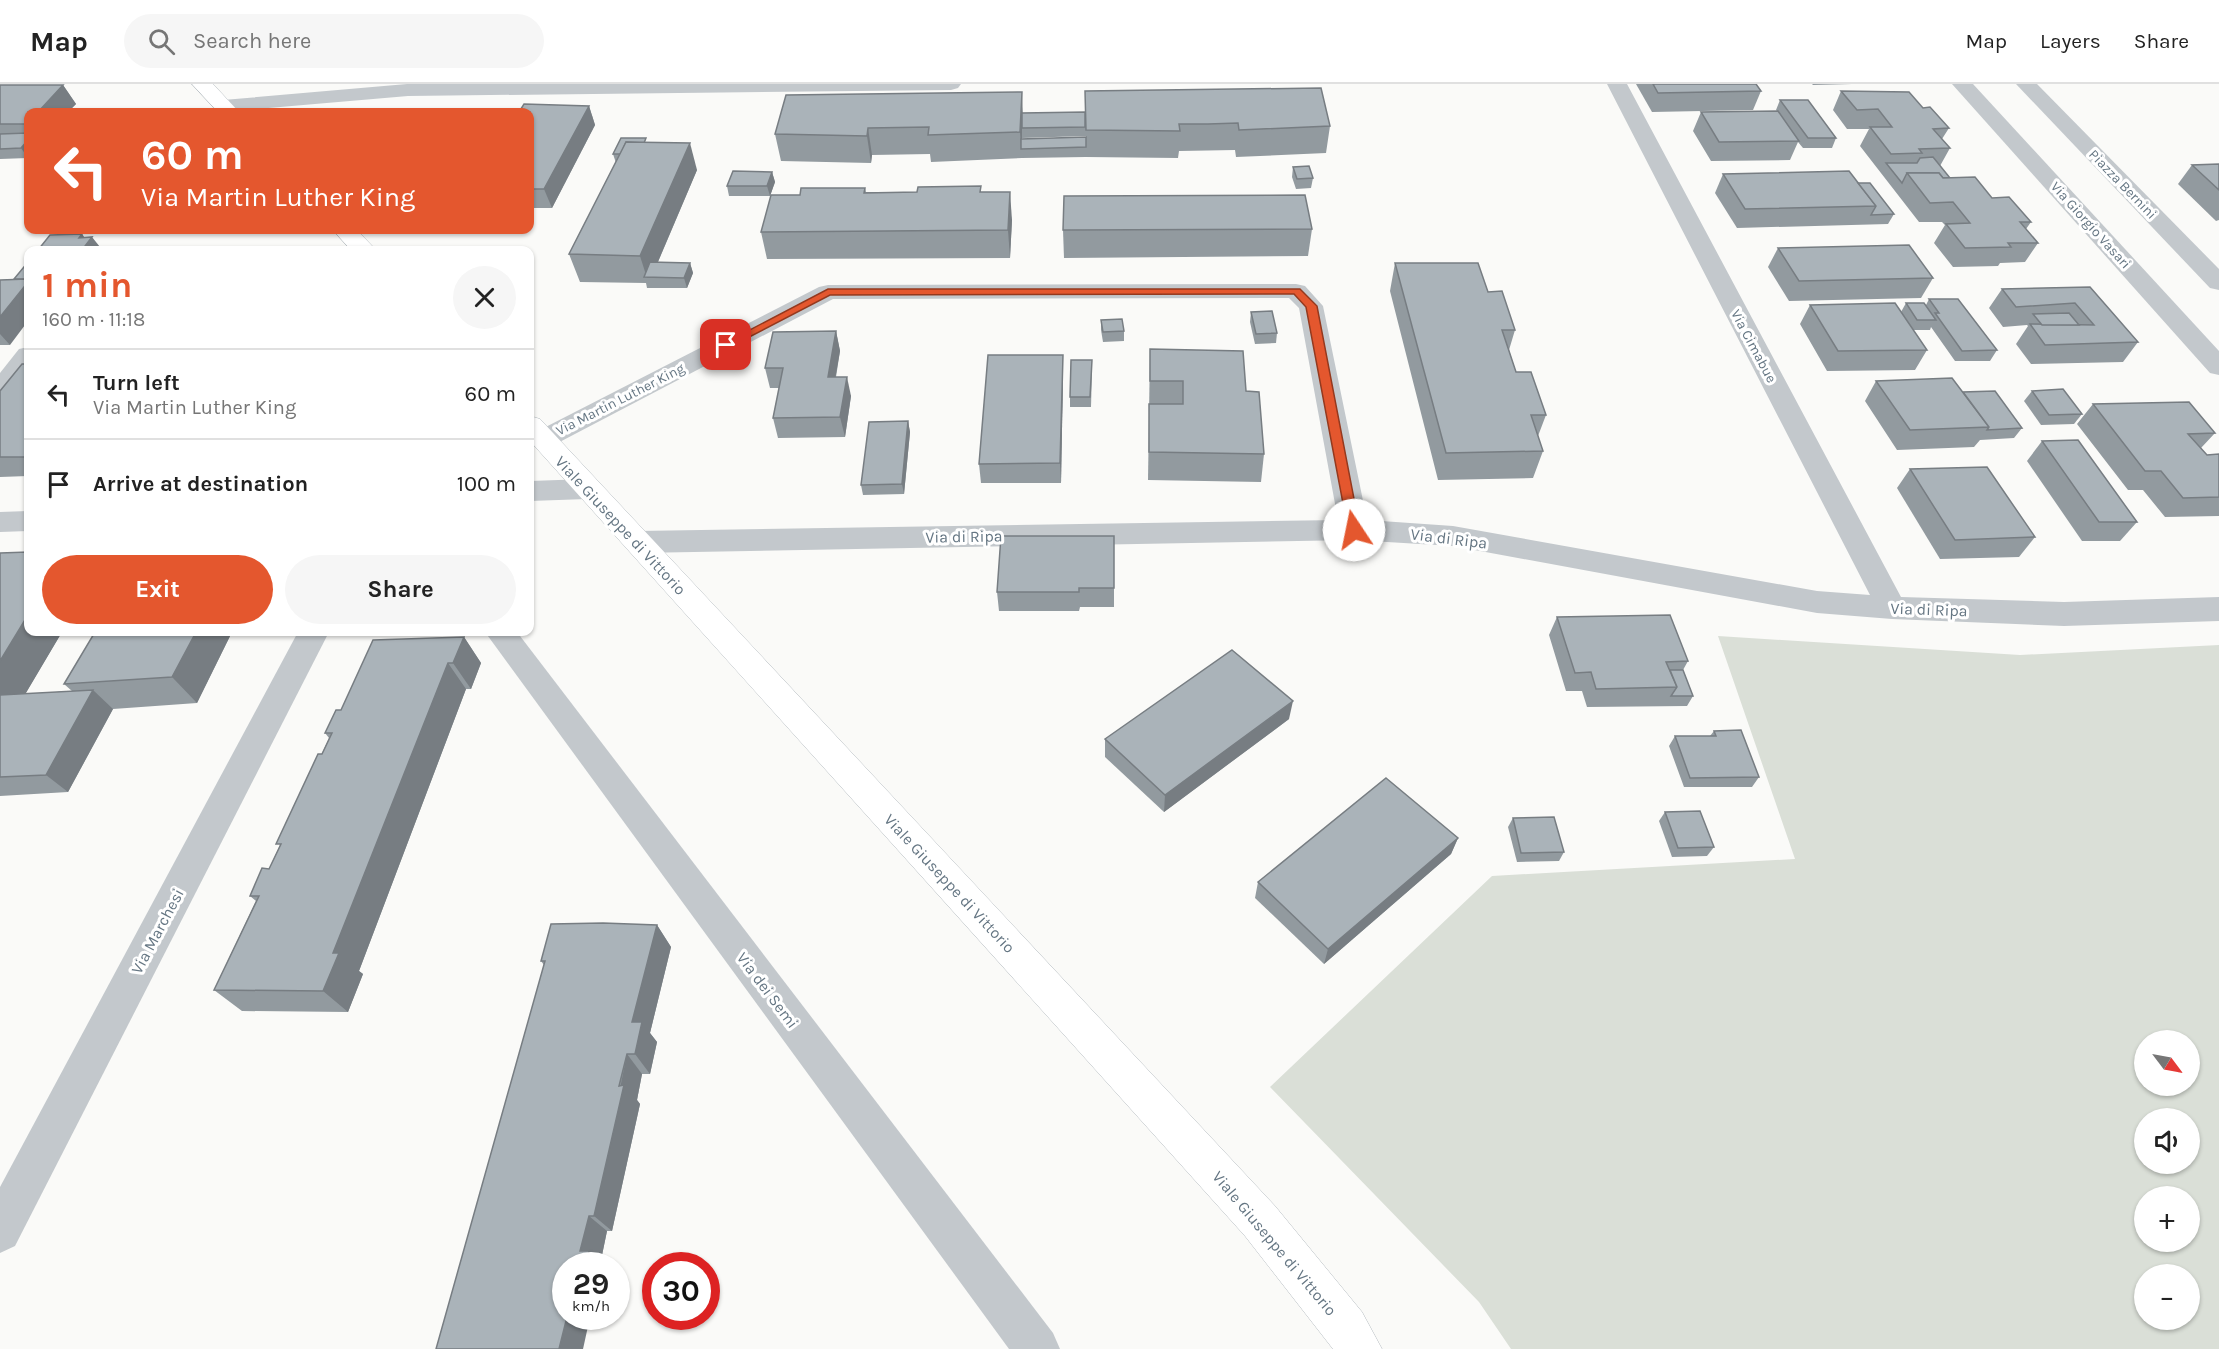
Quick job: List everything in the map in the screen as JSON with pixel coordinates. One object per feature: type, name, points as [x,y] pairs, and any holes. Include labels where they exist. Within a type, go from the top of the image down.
[{"type":"main road","points":[[202,84],[225,108]]},
{"type":"main road","points":[[348,234],[360,246]]},
{"type":"main road","name":"Viale Giuseppe di Vittorio","points":[[536,432],[1260,1221],[1346,1328],[1359,1349]]},
{"type":"street","points":[[236,108],[408,90],[951,84]]},
{"type":"street","name":"Via Cimabue","points":[[1617,84],[1892,608]]},
{"type":"street","name":"Via Giorgio Vasari","points":[[1962,84],[2219,367]]},
{"type":"street","name":"Piazza Bernini","points":[[2026,84],[2219,283]]},
{"type":"street","name":"Via Martin Luther King","points":[[536,432],[828,292],[1296,291],[1311,306],[1354,530]]},
{"type":"street","points":[[0,391],[24,360]]},
{"type":"street","points":[[534,491],[587,489]]},
{"type":"street","points":[[0,522],[24,520]]},
{"type":"street","name":"Via di Ripa","points":[[638,542],[1354,530],[1454,536],[1817,602],[1892,608],[2064,614],[2219,609]]},
{"type":"street","name":"Via Marchesi","points":[[0,1231],[311,636]]},
{"type":"street","name":"Via dei Semi","points":[[503,636],[1036,1349]]},
{"type":"shaded area","points":[[1718,636],[2020,655],[2219,645],[2219,1349],[1511,1349],[1479,1302],[1270,1087],[1492,876],[1795,859]]},
{"type":"building","points":[[1653,84],[1756,84],[1761,91],[1658,93]]},
{"type":"building","points":[[0,85],[63,85],[42,108],[24,108],[24,124],[0,124]]},
{"type":"building","points":[[1321,88],[1330,126],[1239,130],[1238,123],[1179,124],[1180,131],[1086,130],[1085,91]]},
{"type":"building","points":[[1841,91],[1909,92],[1923,108],[1930,107],[1949,128],[1933,129],[1950,148],[1919,149],[1922,153],[1891,154],[1870,127],[1892,127],[1878,109],[1857,110]]},
{"type":"building","points":[[1022,92],[1020,132],[928,135],[929,127],[868,128],[867,136],[775,134],[786,95]]},
{"type":"building","points":[[1780,100],[1808,100],[1836,138],[1808,138]]},
{"type":"building","points":[[524,104],[589,106],[544,189],[534,189],[534,108],[522,108]]},
{"type":"building","points":[[1778,111],[1799,141],[1719,142],[1701,112]]},
{"type":"building","points":[[1085,112],[1085,127],[1022,128],[1022,113]]},
{"type":"building","points":[[24,133],[24,145],[21,148],[0,149],[0,134]]},
{"type":"building","points":[[1086,137],[1086,147],[1021,149],[1021,139]]},
{"type":"building","points":[[621,138],[646,138],[644,143],[626,142],[621,154],[613,154]]},
{"type":"building","points":[[626,142],[690,143],[640,256],[569,254]]},
{"type":"building","points":[[1933,157],[1950,178],[1943,178],[1939,173],[1907,173],[1902,183],[1886,163],[1917,163],[1920,158]]},
{"type":"building","points":[[2219,164],[2219,190],[2192,165]]},
{"type":"building","points":[[1309,166],[1313,178],[1297,179],[1293,167]]},
{"type":"building","points":[[733,171],[772,172],[767,186],[727,186]]},
{"type":"building","points":[[1849,171],[1876,206],[1745,209],[1723,174]]},
{"type":"building","points":[[1907,173],[1939,173],[1943,178],[1975,177],[1992,198],[2009,197],[2031,222],[2020,222],[2038,243],[2008,243],[2011,247],[1965,248],[1946,224],[1970,223],[1953,202],[1930,203]]},
{"type":"building","points":[[1858,183],[1870,183],[1894,214],[1871,215],[1876,206]]},
{"type":"building","points":[[981,186],[980,192],[1010,192],[1008,230],[761,232],[771,195],[800,195],[801,188],[865,188],[864,193],[917,192],[918,187]]},
{"type":"building","points":[[1305,195],[1312,229],[1063,230],[1064,196]]},
{"type":"building","points":[[82,234],[79,238],[92,237],[85,246],[41,246],[50,235]]},
{"type":"building","points":[[1909,245],[1933,278],[1799,281],[1778,248]]},
{"type":"building","points":[[650,262],[690,263],[684,278],[644,277]]},
{"type":"building","points":[[1395,263],[1478,263],[1488,292],[1502,291],[1515,330],[1502,330],[1516,372],[1531,372],[1546,415],[1531,415],[1543,451],[1446,453]]},
{"type":"building","points":[[24,267],[24,279],[14,279]]},
{"type":"building","points":[[24,279],[24,287],[0,317],[0,280]]},
{"type":"building","points":[[2090,287],[2138,342],[2045,345],[2030,324],[2094,325],[2075,303],[2016,307],[2002,289]]},
{"type":"building","points":[[1929,299],[1958,299],[1997,350],[1962,351],[1935,313],[1939,313]]},
{"type":"building","points":[[1895,303],[1927,350],[1838,351],[1810,305]]},
{"type":"building","points":[[1906,303],[1924,303],[1936,320],[1917,320]]},
{"type":"building","points":[[1272,311],[1277,333],[1256,334],[1251,312]]},
{"type":"building","points":[[2069,313],[2079,325],[2042,325],[2033,314]]},
{"type":"building","points":[[1122,319],[1124,331],[1103,332],[1101,320]]},
{"type":"building","points":[[836,331],[828,377],[847,377],[840,417],[773,418],[783,368],[765,368],[773,332]]},
{"type":"building","points":[[1150,349],[1243,351],[1246,391],[1259,392],[1264,454],[1149,452],[1149,404],[1183,404],[1183,381],[1150,381]]},
{"type":"building","points":[[988,355],[1063,355],[1060,463],[979,464]]},
{"type":"building","points":[[1071,360],[1092,360],[1090,397],[1070,397]]},
{"type":"building","points":[[24,364],[24,457],[0,457],[0,391]]},
{"type":"building","points":[[1952,378],[1989,427],[1910,430],[1876,381]]},
{"type":"building","points":[[2063,389],[2082,414],[2049,415],[2032,391]]},
{"type":"building","points":[[1995,391],[2022,428],[1987,430],[1989,427],[1963,392]]},
{"type":"building","points":[[2189,402],[2215,433],[2188,434],[2207,455],[2219,454],[2219,497],[2183,498],[2161,471],[2145,471],[2093,404]]},
{"type":"building","points":[[908,421],[902,484],[861,485],[869,422]]},
{"type":"building","points":[[2078,440],[2137,522],[2099,522],[2042,441]]},
{"type":"building","points":[[1987,467],[2035,537],[1955,540],[1910,469]]},
{"type":"building","points":[[1001,536],[1114,536],[1114,588],[1079,588],[1079,592],[997,592]]},
{"type":"building","points":[[24,552],[24,622],[0,661],[0,553]]},
{"type":"building","points":[[1670,615],[1688,661],[1666,662],[1677,687],[1596,689],[1591,672],[1575,673],[1557,617]]},
{"type":"building","points":[[93,636],[194,636],[172,677],[64,684]]},
{"type":"building","points":[[464,637],[453,663],[448,663],[333,953],[339,953],[323,991],[214,990],[259,896],[250,896],[262,868],[269,869],[281,844],[276,844],[318,754],[322,754],[332,733],[325,733],[336,710],[341,710],[373,640]]},
{"type":"building","points":[[1232,650],[1293,701],[1165,795],[1105,739]]},
{"type":"building","points":[[1670,670],[1683,670],[1693,696],[1671,696],[1677,687]]},
{"type":"building","points":[[93,690],[46,775],[0,777],[0,695]]},
{"type":"building","points":[[1741,730],[1759,777],[1690,778],[1675,736],[1716,736],[1714,731]]},
{"type":"building","points":[[1386,778],[1458,838],[1328,949],[1258,882]]},
{"type":"building","points":[[1700,811],[1714,847],[1678,848],[1665,812]]},
{"type":"building","points":[[1554,817],[1564,852],[1521,853],[1513,818]]},
{"type":"building","points":[[551,924],[657,925],[632,1022],[642,1022],[635,1054],[627,1054],[619,1086],[624,1085],[594,1216],[589,1216],[580,1251],[589,1252],[552,1252],[552,1330],[564,1330],[559,1349],[436,1349],[545,961],[541,961]]},
{"type":"route","points":[[726,345],[828,292],[1296,291],[1311,306],[1354,530]]}]
